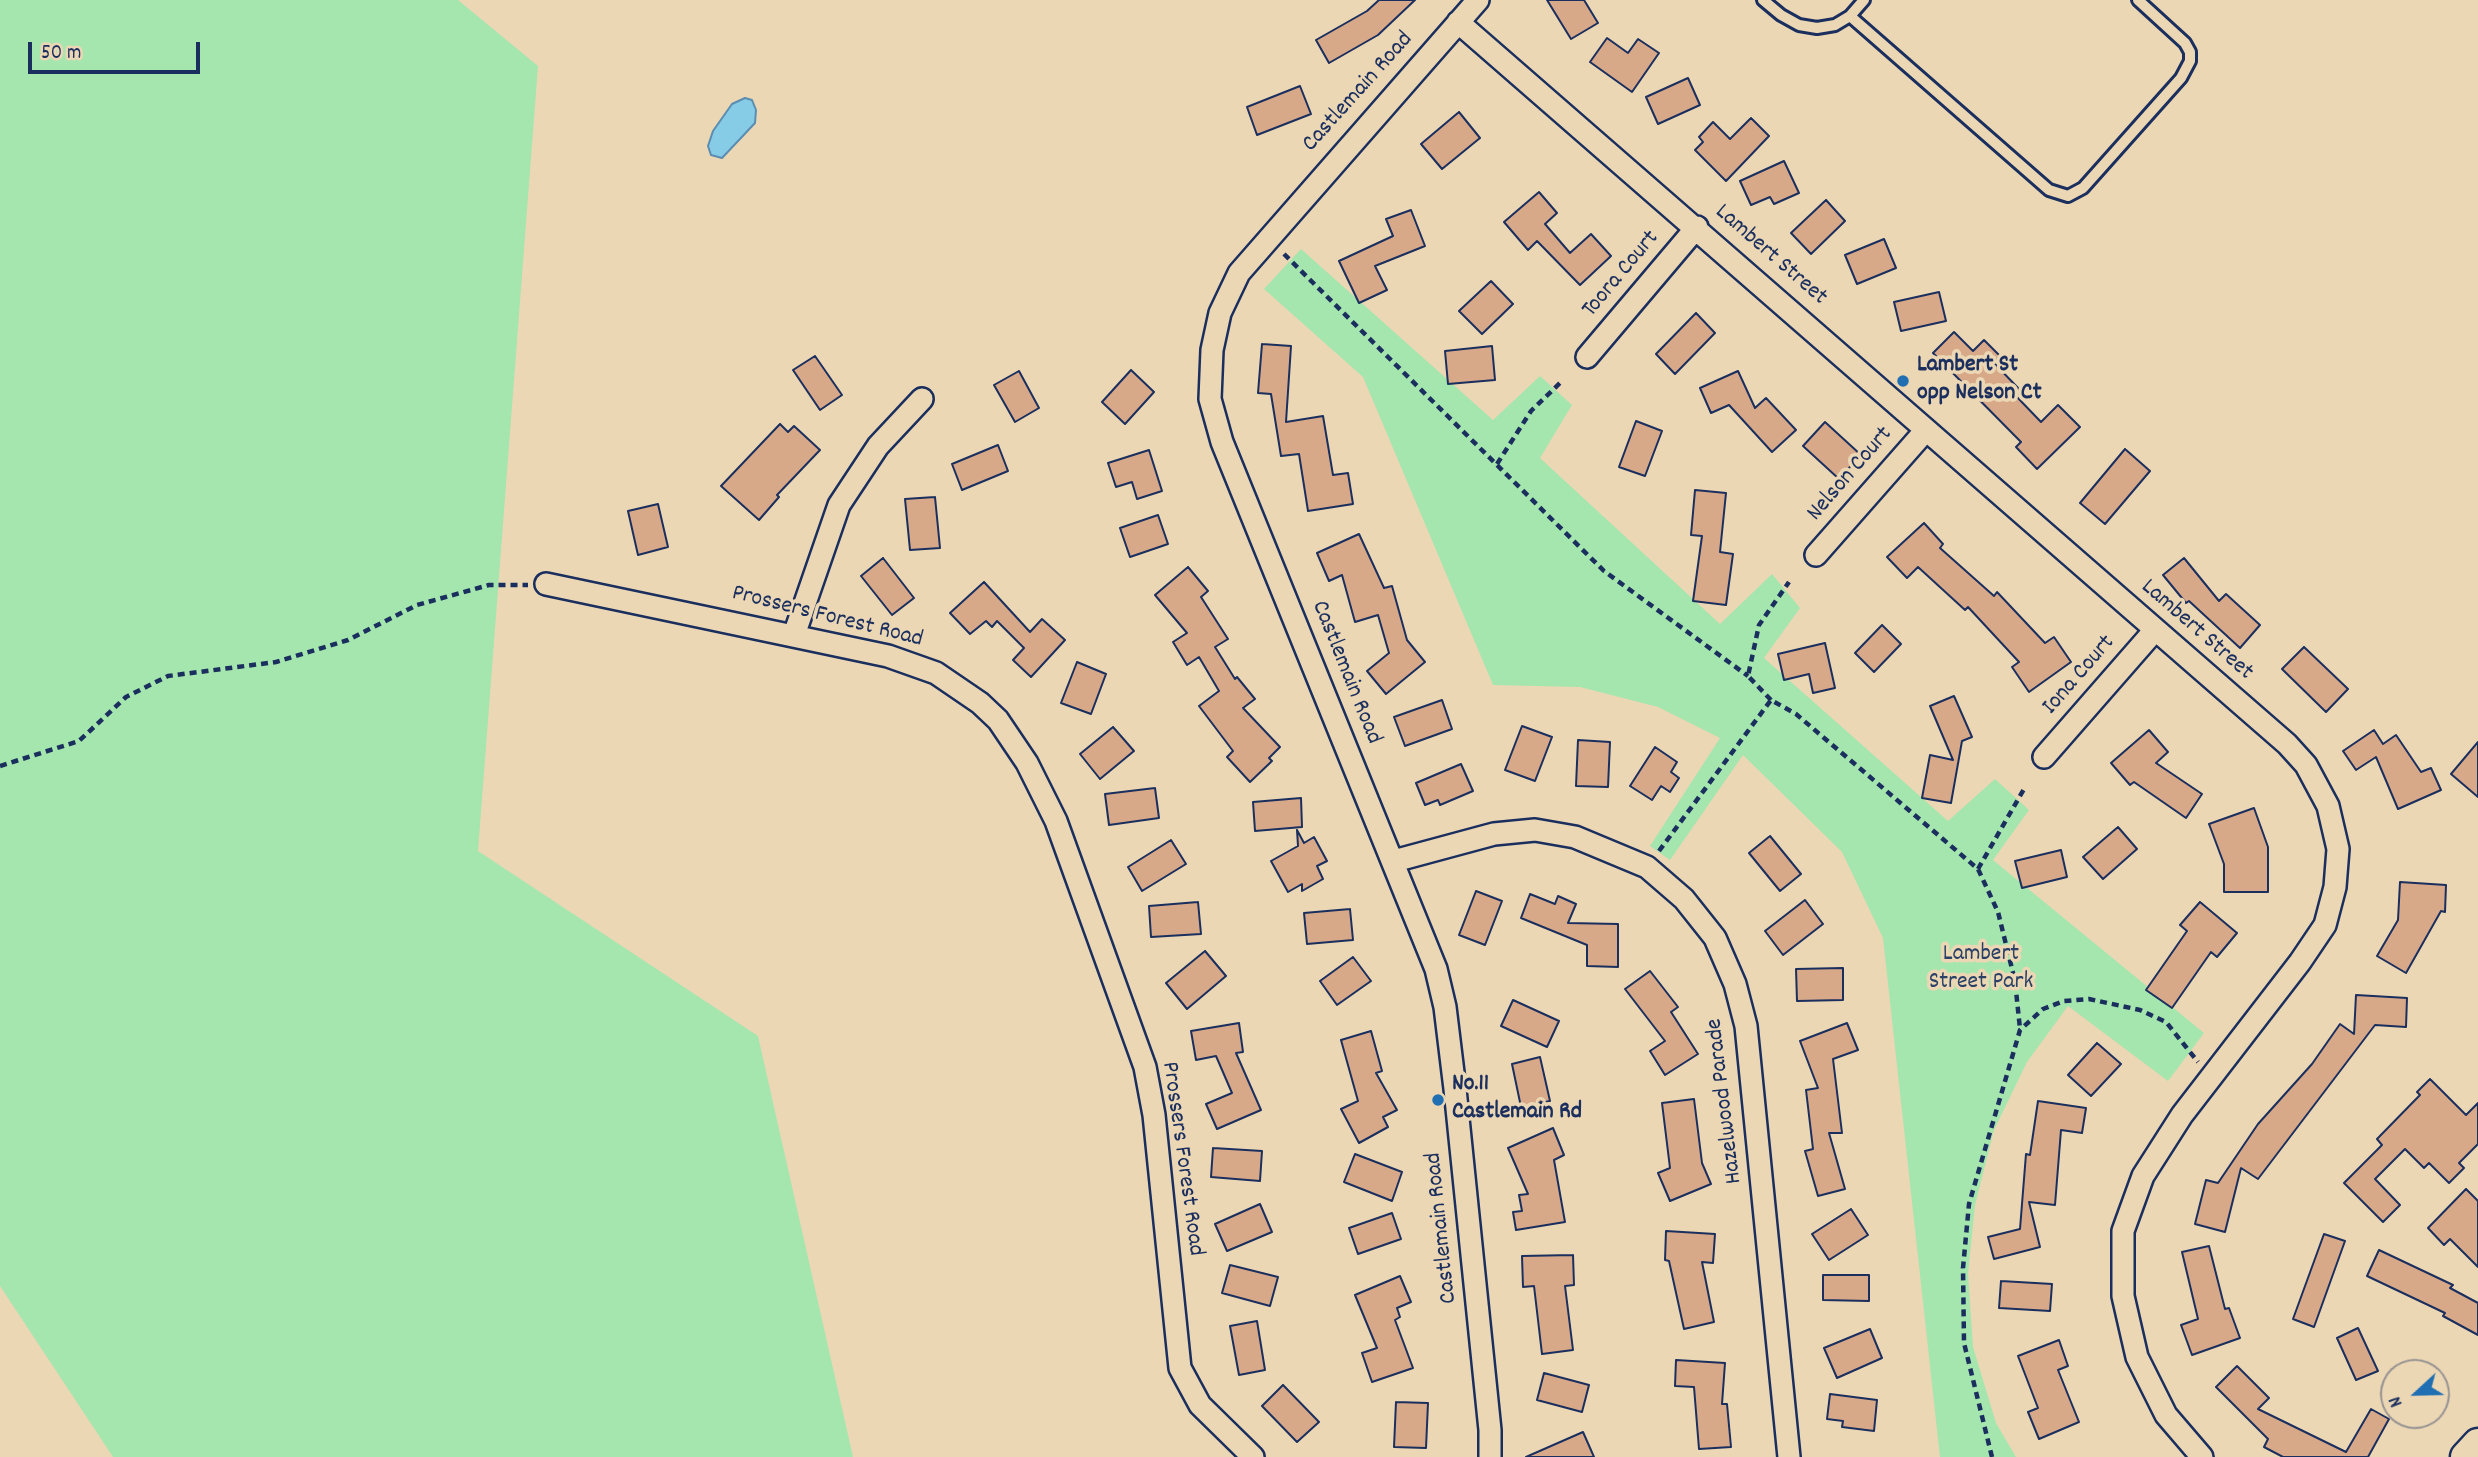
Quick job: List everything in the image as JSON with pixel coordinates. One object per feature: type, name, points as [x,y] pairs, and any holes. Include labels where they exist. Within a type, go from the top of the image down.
[{"type":"street","name":"Castlemain Road","points":[[1478,0],[1239,273],[1220,313],[1212,350],[1210,399],[1222,442],[1436,969],[1446,1007],[1490,1430],[1490,1457]]},
{"type":"street","name":"Lambert Street","points":[[1458,22],[1697,227],[2287,744],[2306,765],[2328,806],[2338,849],[2335,887],[2325,925],[2300,962],[2182,1115],[2143,1176],[2123,1231],[2123,1296],[2137,1357],[2166,1415],[2202,1457]]},
{"type":"street","name":"Toora Court","points":[[1587,357],[1697,227]]},
{"type":"street","points":[[794,635],[839,505],[878,446],[922,399]]},
{"type":"street","name":"Nelson Court","points":[[1816,555],[1926,430]]},
{"type":"street","name":"Prossers Forest Road","points":[[546,584],[888,656],[936,673],[980,703],[998,720],[1043,792],[1073,862],[1145,1067],[1154,1115],[1180,1368],[1200,1405],[1253,1457]]},
{"type":"street","name":"Iona Court","points":[[2044,757],[2155,630]]},
{"type":"street","name":"Hazelwood Parade","points":[[1394,861],[1494,834],[1535,830],[1575,837],[1647,867],[1684,899],[1715,938],[1735,984],[1746,1026],[1789,1457]]},
{"type":"street","points":[[2466,1457],[2478,1444]]},
{"type":"lane","points":[[1763,0],[1799,25],[1817,28],[1835,25],[1850,16],[1864,0]]},
{"type":"lane","points":[[1850,16],[2049,190],[2068,195],[2083,188],[2180,78],[2190,61],[2190,52],[2185,43],[2138,0]]},
{"type":"path","points":[[1279,249],[1604,571],[1748,676],[1771,700],[1796,714],[1978,869],[1998,912],[2015,981],[2020,1030],[1969,1204],[1963,1268],[1964,1343],[1992,1457]]},
{"type":"path","points":[[1497,464],[1531,411],[1561,382]]},
{"type":"path","points":[[1748,676],[1759,625],[1789,582]]},
{"type":"path","points":[[0,766],[79,741],[90,734],[108,711],[127,697],[168,676],[276,662],[348,640],[417,605],[489,585],[546,584]]},
{"type":"path","points":[[1655,857],[1771,700]]},
{"type":"path","points":[[1978,869],[2024,789]]},
{"type":"path","points":[[2020,1030],[2043,1009],[2064,1001],[2090,999],[2140,1010],[2166,1022],[2198,1062]]},
{"type":"green space","points":[[0,0],[458,0],[538,66],[478,851],[758,1036],[853,1457],[113,1457],[0,1286]]},
{"type":"green space","name":"Lambert Street Park","points":[[1301,249],[1493,420],[1540,376],[1572,405],[1540,458],[1720,624],[1772,574],[1800,608],[1764,658],[1948,821],[1995,779],[2029,810],[1993,860],[2204,1033],[2168,1081],[2068,1006],[2027,1062],[1994,1130],[1975,1205],[1968,1274],[1973,1347],[1996,1423],[2016,1457],[1940,1457],[1883,938],[1842,852],[1743,755],[1670,860],[1650,846],[1720,738],[1658,707],[1580,687],[1493,685],[1363,377],[1264,289]]},
{"type":"water","points":[[745,98],[752,100],[756,110],[755,123],[722,158],[711,155],[708,146],[713,131],[732,104]]},
{"type":"building","points":[[1379,0],[1415,0],[1378,35],[1329,63],[1316,40],[1367,11]]},
{"type":"building","points":[[1547,0],[1584,0],[1598,23],[1571,39]]},
{"type":"building","points":[[1607,38],[1628,53],[1638,39],[1659,53],[1632,92],[1590,62]]},
{"type":"building","points":[[1688,78],[1700,105],[1658,124],[1646,97]]},
{"type":"building","points":[[1300,86],[1311,114],[1257,135],[1247,107]]},
{"type":"building","points":[[1459,112],[1480,138],[1442,169],[1421,144]]},
{"type":"building","points":[[1751,118],[1769,136],[1726,181],[1695,150],[1703,142],[1699,137],[1713,122],[1730,139]]},
{"type":"building","points":[[1784,161],[1799,193],[1774,204],[1770,197],[1751,205],[1740,181]]},
{"type":"building","points":[[1539,192],[1557,213],[1545,224],[1570,253],[1591,234],[1611,256],[1580,285],[1537,241],[1528,250],[1504,222]]},
{"type":"building","points":[[1826,200],[1845,221],[1811,254],[1791,233]]},
{"type":"building","points":[[1411,210],[1425,246],[1375,266],[1387,290],[1359,303],[1339,261],[1393,236],[1386,219]]},
{"type":"building","points":[[1884,239],[1896,268],[1857,284],[1845,255]]},
{"type":"building","points":[[1491,281],[1513,304],[1482,334],[1459,311]]},
{"type":"building","points":[[1939,292],[1946,321],[1901,331],[1894,302]]},
{"type":"building","points":[[1696,313],[1715,333],[1675,374],[1656,354]]},
{"type":"building","points":[[1954,332],[1973,351],[1984,340],[2000,356],[1993,362],[2021,391],[2016,396],[2041,422],[2058,405],[2080,427],[2037,469],[2016,447],[2021,442],[1933,353]]},
{"type":"building","points":[[1262,344],[1291,346],[1286,422],[1323,416],[1333,475],[1348,473],[1353,504],[1308,511],[1299,454],[1281,456],[1271,394],[1258,393]]},
{"type":"building","points":[[1492,346],[1495,380],[1448,384],[1445,351]]},
{"type":"building","points":[[815,356],[842,395],[820,410],[793,370]]},
{"type":"building","points":[[1131,370],[1154,392],[1125,424],[1102,402]]},
{"type":"building","points":[[1019,371],[1039,408],[1015,422],[994,385]]},
{"type":"building","points":[[1738,371],[1755,408],[1766,398],[1796,430],[1772,452],[1729,405],[1711,413],[1700,388]]},
{"type":"building","points":[[1636,421],[1662,431],[1645,476],[1619,467]]},
{"type":"building","points":[[1825,422],[1861,455],[1839,479],[1803,446]]},
{"type":"building","points":[[780,424],[788,432],[794,426],[820,450],[777,495],[779,497],[759,520],[721,486]]},
{"type":"building","points":[[998,445],[1008,471],[962,490],[952,464]]},
{"type":"building","points":[[2125,449],[2150,471],[2105,524],[2080,503]]},
{"type":"building","points":[[1149,450],[1162,491],[1137,499],[1132,482],[1116,487],[1108,463]]},
{"type":"building","points":[[1695,490],[1726,493],[1720,552],[1733,554],[1726,605],[1693,601],[1702,536],[1691,535]]},
{"type":"building","points":[[935,497],[940,548],[910,550],[905,499]]},
{"type":"building","points":[[658,504],[668,547],[638,555],[628,511]]},
{"type":"building","points":[[1158,515],[1168,544],[1130,557],[1120,528]]},
{"type":"building","points":[[1924,523],[1943,544],[1940,548],[1994,596],[1997,592],[2045,643],[2054,637],[2071,662],[2029,692],[2012,667],[2019,662],[1968,607],[1965,610],[1918,567],[1907,578],[1887,557]]},
{"type":"building","points":[[1359,534],[1384,588],[1392,586],[1407,640],[1425,662],[1386,694],[1367,671],[1389,653],[1378,615],[1355,622],[1342,575],[1329,581],[1317,553]]},
{"type":"building","points":[[883,558],[914,598],[892,615],[861,576]]},
{"type":"building","points":[[2184,558],[2219,601],[2226,594],[2260,625],[2240,648],[2189,601],[2186,603],[2163,575]]},
{"type":"building","points":[[1188,567],[1208,591],[1201,597],[1228,639],[1215,647],[1235,679],[1237,677],[1255,699],[1243,708],[1280,747],[1269,758],[1272,761],[1250,782],[1227,757],[1233,751],[1199,706],[1219,691],[1199,657],[1187,665],[1173,642],[1187,633],[1155,595]]},
{"type":"building","points":[[984,582],[1030,632],[1042,619],[1065,640],[1031,677],[1013,660],[1024,648],[997,621],[992,627],[986,621],[970,634],[950,613]]},
{"type":"building","points":[[1882,625],[1901,644],[1874,672],[1855,653]]},
{"type":"building","points":[[1825,643],[1835,688],[1813,693],[1809,674],[1784,680],[1778,654]]},
{"type":"building","points":[[2304,647],[2348,689],[2326,712],[2282,669]]},
{"type":"building","points":[[1077,662],[1106,674],[1091,714],[1061,703]]},
{"type":"building","points":[[1954,696],[1972,737],[1962,741],[1951,803],[1922,798],[1930,755],[1953,760],[1930,706]]},
{"type":"building","points":[[1442,700],[1452,729],[1405,746],[1394,717]]},
{"type":"building","points":[[1522,726],[1552,737],[1535,781],[1505,770]]},
{"type":"building","points":[[1113,727],[1134,751],[1100,779],[1080,754]]},
{"type":"building","points":[[2149,730],[2168,752],[2156,763],[2202,794],[2186,818],[2134,782],[2130,785],[2111,763]]},
{"type":"building","points":[[2374,730],[2383,744],[2396,735],[2421,772],[2431,768],[2441,790],[2398,809],[2376,757],[2356,770],[2343,751]]},
{"type":"building","points":[[1578,740],[1610,742],[1608,787],[1576,786]]},
{"type":"building","points":[[2478,742],[2478,797],[2451,774]]},
{"type":"building","points":[[1655,747],[1677,762],[1671,772],[1679,778],[1670,792],[1661,786],[1652,800],[1630,786]]},
{"type":"building","points":[[1461,764],[1473,791],[1440,805],[1438,800],[1425,805],[1416,783]]},
{"type":"building","points":[[1155,788],[1159,818],[1109,825],[1105,794]]},
{"type":"building","points":[[1301,798],[1302,827],[1255,831],[1253,802]]},
{"type":"building","points":[[2254,808],[2268,847],[2268,892],[2224,892],[2224,864],[2209,824]]},
{"type":"building","points":[[2118,827],[2137,849],[2103,879],[2083,857]]},
{"type":"building","points":[[1297,830],[1304,843],[1314,837],[1327,861],[1317,866],[1323,879],[1302,891],[1302,884],[1288,892],[1271,861],[1298,846]]},
{"type":"building","points":[[1770,836],[1801,874],[1780,891],[1749,853]]},
{"type":"building","points":[[1171,840],[1186,864],[1142,891],[1128,867]]},
{"type":"building","points":[[2061,850],[2067,877],[2022,888],[2015,861]]},
{"type":"building","points":[[2400,882],[2446,885],[2445,912],[2441,911],[2406,973],[2377,956],[2398,920]]},
{"type":"building","points":[[1476,891],[1502,901],[1485,945],[1459,935]]},
{"type":"building","points":[[1530,894],[1555,904],[1558,896],[1576,904],[1568,923],[1618,924],[1618,967],[1587,966],[1587,945],[1521,918]]},
{"type":"building","points":[[1805,900],[1823,924],[1783,955],[1765,931]]},
{"type":"building","points":[[1198,902],[1201,934],[1151,937],[1149,906]]},
{"type":"building","points":[[2200,902],[2237,933],[2217,957],[2211,952],[2172,1008],[2146,990],[2187,931],[2180,925]]},
{"type":"building","points":[[1350,909],[1353,940],[1307,944],[1304,913]]},
{"type":"building","points":[[1205,951],[1226,976],[1187,1009],[1166,983]]},
{"type":"building","points":[[1353,957],[1371,981],[1337,1005],[1320,981]]},
{"type":"building","points":[[1843,968],[1843,1000],[1797,1001],[1796,969]]},
{"type":"building","points":[[1650,971],[1678,1007],[1671,1012],[1698,1054],[1665,1075],[1650,1051],[1665,1041],[1625,989]]},
{"type":"building","points":[[2356,995],[2407,998],[2406,1027],[2375,1025],[2258,1179],[2241,1168],[2225,1232],[2195,1224],[2206,1180],[2218,1183],[2258,1124],[2312,1064],[2340,1024],[2354,1034]]},
{"type":"building","points":[[1513,1000],[1559,1021],[1547,1047],[1501,1026]]},
{"type":"building","points":[[1239,1023],[1243,1052],[1236,1053],[1261,1110],[1217,1129],[1206,1104],[1232,1093],[1216,1056],[1196,1060],[1191,1031]]},
{"type":"building","points":[[1847,1023],[1858,1050],[1833,1059],[1842,1133],[1829,1133],[1845,1189],[1818,1196],[1805,1151],[1813,1149],[1806,1090],[1818,1088],[1800,1041]]},
{"type":"building","points":[[1371,1031],[1382,1071],[1376,1073],[1397,1110],[1383,1117],[1388,1127],[1359,1143],[1341,1109],[1358,1101],[1341,1040]]},
{"type":"building","points":[[2097,1043],[2121,1064],[2091,1096],[2068,1075]]},
{"type":"building","points":[[1540,1057],[1550,1101],[1521,1107],[1512,1064]]},
{"type":"building","points":[[2430,1079],[2466,1115],[2478,1103],[2478,1144],[2459,1163],[2464,1168],[2449,1183],[2429,1163],[2424,1168],[2405,1149],[2375,1179],[2400,1205],[2383,1222],[2344,1183],[2382,1145],[2377,1139],[2420,1095],[2417,1092]]},
{"type":"building","points":[[1694,1099],[1702,1163],[1711,1184],[1670,1201],[1658,1173],[1670,1168],[1662,1103]]},
{"type":"building","points":[[2038,1101],[2086,1108],[2082,1133],[2061,1130],[2055,1205],[2029,1202],[2040,1247],[1994,1259],[1988,1237],[2020,1229],[2026,1154],[2030,1155]]},
{"type":"building","points":[[1553,1128],[1564,1155],[1554,1160],[1565,1222],[1516,1230],[1513,1212],[1522,1211],[1519,1195],[1528,1194],[1508,1148]]},
{"type":"building","points":[[1213,1148],[1262,1151],[1260,1181],[1211,1177]]},
{"type":"building","points":[[1355,1154],[1402,1172],[1392,1201],[1344,1182]]},
{"type":"building","points":[[2466,1189],[2478,1201],[2478,1267],[2450,1239],[2444,1245],[2428,1228]]},
{"type":"building","points":[[1260,1204],[1272,1232],[1227,1251],[1215,1224]]},
{"type":"building","points":[[1851,1209],[1868,1235],[1829,1260],[1812,1234]]},
{"type":"building","points":[[1392,1213],[1401,1239],[1358,1254],[1349,1228]]},
{"type":"building","points":[[1666,1231],[1715,1234],[1713,1263],[1702,1262],[1714,1322],[1684,1329],[1669,1261],[1665,1260]]},
{"type":"building","points":[[2324,1234],[2345,1241],[2314,1327],[2293,1319]]},
{"type":"building","points":[[2209,1246],[2225,1309],[2229,1308],[2240,1338],[2192,1355],[2181,1325],[2198,1319],[2182,1252]]},
{"type":"building","points":[[2379,1250],[2453,1285],[2450,1288],[2478,1303],[2478,1335],[2443,1316],[2445,1313],[2367,1276]]},
{"type":"building","points":[[1573,1255],[1574,1285],[1565,1286],[1573,1350],[1542,1354],[1534,1286],[1523,1287],[1522,1256]]},
{"type":"building","points":[[1230,1265],[1278,1277],[1270,1306],[1222,1293]]},
{"type":"building","points":[[1823,1275],[1869,1275],[1869,1301],[1823,1300]]},
{"type":"building","points":[[1400,1276],[1411,1302],[1397,1308],[1400,1317],[1395,1320],[1413,1368],[1372,1382],[1362,1353],[1377,1348],[1355,1295]]},
{"type":"building","points":[[2001,1281],[2052,1284],[2050,1311],[1999,1308]]},
{"type":"building","points":[[1257,1321],[1265,1370],[1239,1375],[1230,1326]]},
{"type":"building","points":[[2358,1328],[2378,1371],[2356,1380],[2337,1338]]},
{"type":"building","points":[[1870,1329],[1882,1358],[1837,1378],[1824,1348]]},
{"type":"building","points":[[2059,1340],[2068,1366],[2058,1370],[2079,1422],[2039,1439],[2028,1412],[2038,1408],[2018,1356]]},
{"type":"building","points":[[1676,1360],[1725,1363],[1722,1404],[1727,1404],[1731,1447],[1699,1449],[1694,1387],[1675,1386]]},
{"type":"building","points":[[2237,1366],[2269,1398],[2258,1409],[2346,1452],[2371,1409],[2380,1414],[2380,1429],[2383,1429],[2368,1457],[2283,1457],[2264,1447],[2268,1439],[2216,1387]]},
{"type":"building","points":[[1544,1373],[1589,1385],[1582,1412],[1537,1400]]},
{"type":"building","points":[[1283,1385],[1319,1422],[1297,1442],[1262,1406]]},
{"type":"building","points":[[1830,1394],[1877,1400],[1874,1431],[1842,1427],[1843,1421],[1827,1419]]},
{"type":"building","points":[[1396,1402],[1428,1403],[1426,1448],[1394,1447]]},
{"type":"building","points":[[1583,1432],[1594,1457],[1526,1457]]},
{"type":"place","name":"Lambert St opp Nelson Ct","points":[[1903,381]]},
{"type":"place","name":"No.11 Castlemain Rd","points":[[1438,1100]]}]
